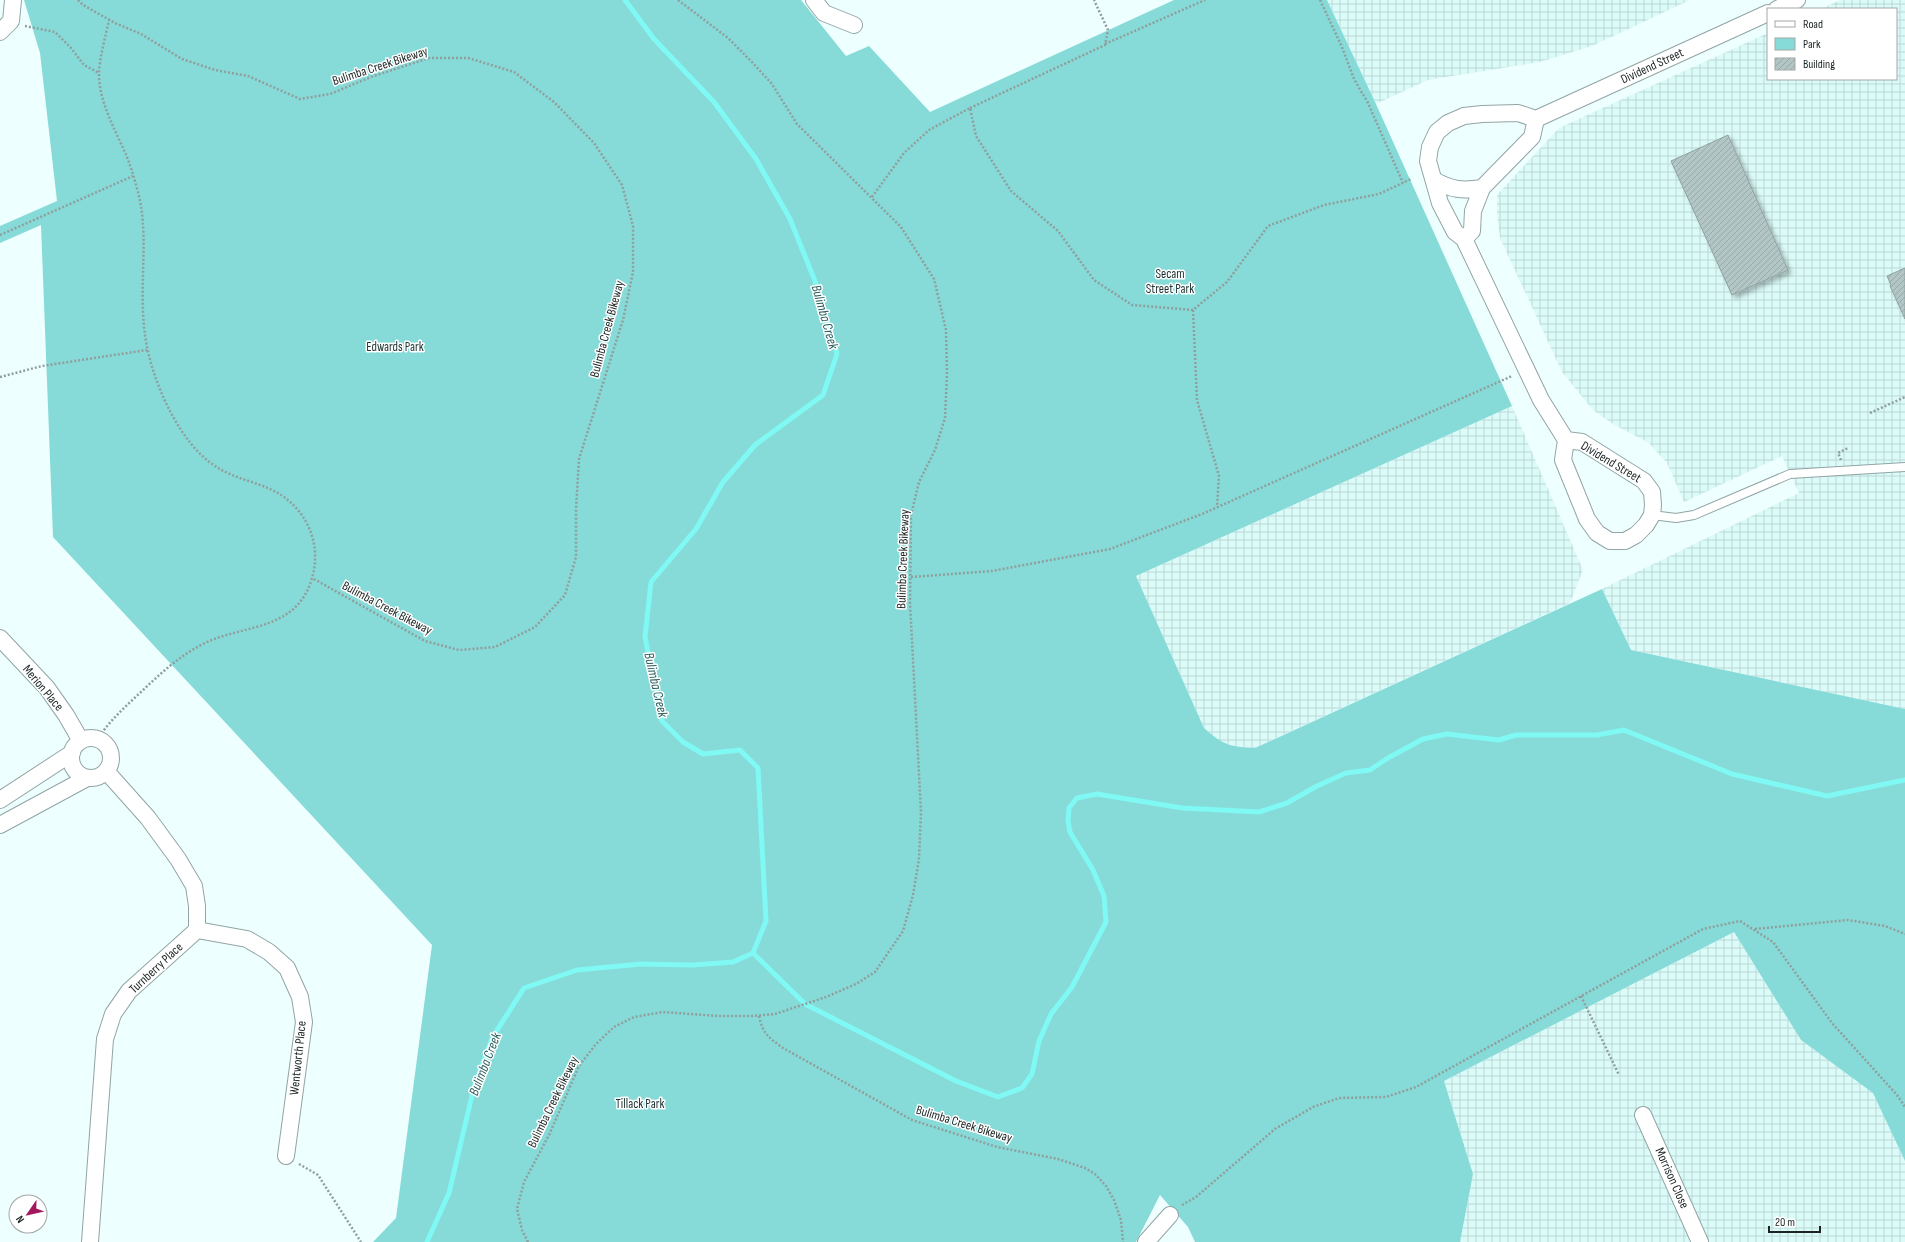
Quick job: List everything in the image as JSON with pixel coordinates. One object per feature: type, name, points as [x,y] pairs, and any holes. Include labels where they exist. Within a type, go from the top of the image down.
[{"type":"street","points":[[6,27],[13,0]]},
{"type":"street","points":[[814,0],[824,13],[854,26]]},
{"type":"street","points":[[1779,8],[1797,0]]},
{"type":"street","name":"Dividend Street","points":[[1566,440],[1582,442],[1644,481],[1652,492],[1652,515],[1646,525],[1636,535],[1625,541],[1610,541],[1597,533],[1587,519],[1563,460],[1566,440],[1541,400],[1464,240],[1455,232],[1440,203],[1428,161],[1430,147],[1437,132],[1448,122],[1464,116],[1518,113],[1536,119],[1767,13]]},
{"type":"street","points":[[1464,240],[1472,231],[1473,211],[1482,188],[1532,137],[1536,119]]},
{"type":"street","points":[[1434,180],[1455,190],[1465,191],[1482,188]]},
{"type":"street","name":"Merion Place","points":[[0,638],[47,688],[66,715],[77,747]]},
{"type":"street","points":[[0,800],[77,747],[86,739],[97,740],[103,743],[110,753],[109,766],[106,771],[98,777],[87,778],[0,825]]},
{"type":"street","points":[[77,747],[72,766],[76,772],[87,778]]},
{"type":"street","points":[[106,771],[148,818],[178,859],[194,886],[198,906],[197,930]]},
{"type":"street","name":"Wentworth Place","points":[[197,930],[247,940],[269,952],[287,968],[300,997],[304,1022],[286,1156]]},
{"type":"street","name":"Turnberry Place","points":[[90,1242],[105,1039],[113,1014],[130,991],[197,930]]},
{"type":"street","name":"Morrison Close","points":[[1643,1115],[1700,1242]]},
{"type":"street","points":[[1146,1242],[1170,1215]]},
{"type":"lane","points":[[1652,515],[1676,518],[1694,515],[1790,474],[1905,467]]},
{"type":"path","name":"Bulimba Creek Bikeway","points":[[78,0],[83,5],[109,20],[140,34],[182,59],[215,70],[248,76],[300,99],[330,94],[371,77],[429,58],[468,58],[514,72],[554,102],[594,143],[622,185],[634,226],[632,272],[623,320],[579,459],[576,509],[576,557],[565,595],[534,627],[495,647],[459,650],[425,641],[312,578]]},
{"type":"path","name":"Bulimba Creek Bikeway","points":[[528,1242],[522,1230],[517,1209],[524,1182],[548,1135],[579,1066],[596,1044],[614,1027],[634,1017],[662,1012],[718,1016],[759,1016],[775,1014],[826,997],[856,984],[875,972],[903,930],[913,895],[919,860],[921,812],[910,603],[911,515],[919,482],[935,450],[945,418],[947,374],[946,330],[934,279],[901,227],[797,124],[772,84],[751,61],[728,38],[678,0]]},
{"type":"path","points":[[1094,0],[1108,30],[1105,44]]},
{"type":"path","points":[[872,198],[904,153],[929,130],[970,108],[1105,44],[1205,0]]},
{"type":"path","points":[[1320,0],[1342,47],[1354,79],[1368,103],[1403,183]]},
{"type":"path","points":[[97,740],[107,724],[172,663],[204,644],[266,625],[290,612],[304,596],[312,578],[316,553],[312,530],[300,514],[283,496],[220,469],[190,442],[171,413],[147,350],[144,325],[141,207],[133,176],[101,92],[99,73],[109,20]]},
{"type":"path","points":[[6,27],[55,32],[71,48],[84,65],[99,73]]},
{"type":"path","points":[[970,108],[976,136],[1011,191],[1058,231],[1094,280],[1132,305],[1193,310],[1227,282],[1268,226],[1324,205],[1379,194],[1411,179]]},
{"type":"path","points":[[0,235],[133,176]]},
{"type":"path","points":[[1193,310],[1197,400],[1219,476],[1217,507]]},
{"type":"path","points":[[0,377],[42,366],[147,350]]},
{"type":"path","points":[[911,577],[992,571],[1110,549],[1217,507],[1526,369]]},
{"type":"path","points":[[1870,413],[1905,397]]},
{"type":"path","points":[[1754,930],[1848,920],[1885,926],[1905,934]]},
{"type":"path","points":[[1170,1215],[1179,1206],[1196,1197],[1275,1129],[1312,1107],[1339,1098],[1386,1097],[1416,1087],[1703,929],[1740,921],[1774,942],[1832,1022],[1897,1095],[1905,1107]]},
{"type":"path","points":[[1581,996],[1619,1075]]},
{"type":"path","name":"Bulimba Creek Bikeway","points":[[759,1016],[763,1031],[768,1037],[783,1048],[912,1120],[997,1147],[1058,1159],[1085,1168],[1095,1174],[1106,1186],[1114,1200],[1121,1220],[1123,1242]]},
{"type":"path","points":[[286,1156],[318,1175],[361,1242]]},
{"type":"shaded area","points":[[1327,0],[1690,0],[1592,46],[1540,62],[1428,80],[1376,104]]},
{"type":"shaded area","points":[[1840,0],[1905,0],[1905,709],[1631,650],[1602,589],[1799,493],[1782,456],[1684,502],[1667,463],[1649,443],[1613,424],[1593,410],[1562,372],[1500,238],[1497,214],[1497,195],[1559,128],[1767,33],[1767,80],[1897,80],[1897,8],[1823,8]]},
{"type":"shaded area","points":[[1512,406],[1583,570],[1570,603],[1255,748],[1236,747],[1219,742],[1204,728],[1136,576]]},
{"type":"shaded area","points":[[1734,932],[1801,1040],[1873,1092],[1905,1161],[1905,1242],[1460,1242],[1473,1174],[1444,1081]]},
{"type":"green space","points":[[24,0],[801,0],[846,56],[869,46],[930,112],[1174,0],[1327,0],[1376,104],[1512,406],[1136,576],[1204,728],[1216,738],[1227,744],[1239,747],[1255,748],[1602,589],[1631,650],[1905,709],[1905,1161],[1873,1093],[1801,1040],[1734,932],[1444,1081],[1473,1174],[1460,1242],[1195,1242],[1188,1227],[1160,1195],[1136,1242],[373,1242],[396,1218],[432,945],[53,537],[41,225],[0,243],[0,226],[57,201],[40,53]]},
{"type":"building","points":[[1728,135],[1788,270],[1732,295],[1671,161]]},
{"type":"building","points":[[1905,268],[1905,319],[1887,276]]},
{"type":"waterway","name":"Bulimba Creek","points":[[427,1242],[449,1193],[474,1087],[492,1038],[524,988],[577,970],[641,964],[693,965],[733,962],[753,953],[766,921],[758,768],[740,750],[703,754],[683,742],[662,721],[645,637],[651,582],[696,529],[723,482],[755,445],[823,395],[837,354],[815,281],[790,219],[756,159],[714,102],[654,39],[625,0]]},
{"type":"waterway","points":[[753,953],[805,1004],[956,1081],[998,1097],[1022,1088],[1032,1074],[1039,1041],[1051,1014],[1072,987],[1106,922],[1104,896],[1093,870],[1070,832],[1068,821],[1069,808],[1077,798],[1097,794],[1182,808],[1259,812],[1287,803],[1317,786],[1346,773],[1370,770],[1388,758],[1423,739],[1447,734],[1499,740],[1516,735],[1597,735],[1624,730],[1732,774],[1827,796],[1905,780]]},
{"type":"park label","name":"Secam Street Park","points":[[1170,282]]},
{"type":"park label","name":"Edwards Park","points":[[395,347]]},
{"type":"park label","name":"Tillack Park","points":[[640,1104]]}]
